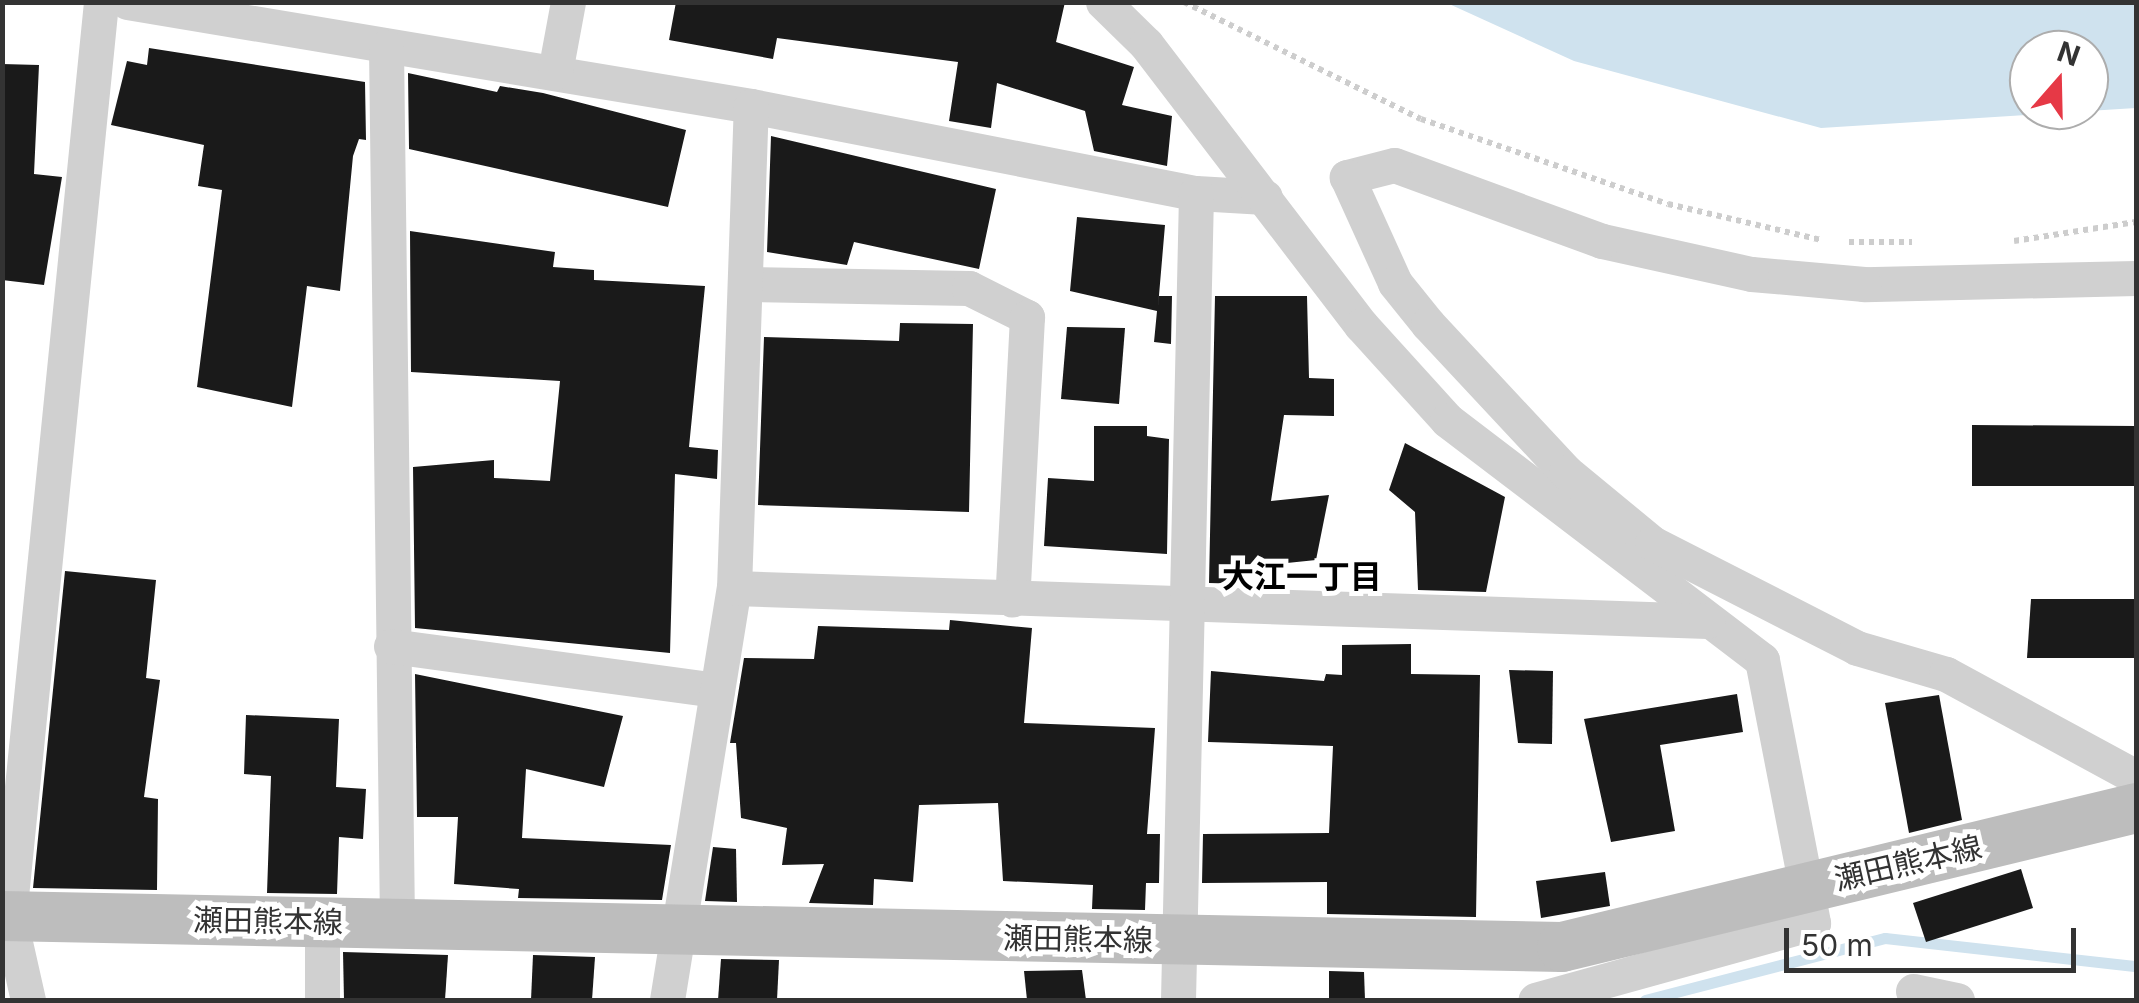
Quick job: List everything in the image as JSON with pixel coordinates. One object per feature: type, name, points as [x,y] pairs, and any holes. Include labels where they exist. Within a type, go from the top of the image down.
[{"type":"main road","name":"瀬田熊本線","points":[[6,916],[676,933],[1562,947],[2136,808]]},
{"type":"street","points":[[28,1000],[6,916],[101,2]]},
{"type":"street","points":[[127,2],[751,106],[1196,194],[1266,198]]},
{"type":"street","points":[[556,72],[568,2]]},
{"type":"street","points":[[1103,2],[1146,44],[1362,325],[1447,420],[1762,660],[1813,923],[1535,1000]]},
{"type":"street","points":[[386,47],[397,924]]},
{"type":"street","points":[[667,1000],[734,588],[751,106]]},
{"type":"street","points":[[2136,278],[1864,284],[1752,274],[1602,241],[1394,165],[1347,177],[1395,282],[1428,324],[1566,472],[1652,543],[1857,648],[1946,674],[2136,777]]},
{"type":"street","points":[[1178,1000],[1196,194]]},
{"type":"street","points":[[745,284],[968,288],[1027,317],[1012,600]]},
{"type":"street","points":[[734,588],[1186,607],[1708,621]]},
{"type":"street","points":[[391,646],[717,690]]},
{"type":"street","points":[[322,922],[322,1000]]},
{"type":"street","points":[[1913,991],[1957,1000]]},
{"type":"path","points":[[1184,2],[1420,119],[1668,204],[1833,242],[1928,242]]},
{"type":"path","points":[[2004,242],[2136,222]]},
{"type":"water","points":[[1447,3],[2136,3],[2136,108],[2109,110],[2109,30],[2009,30],[2009,116],[1821,128],[1574,61]]},
{"type":"building","points":[[676,2],[1065,2],[1056,42],[1134,67],[1122,105],[1172,116],[1167,166],[1094,151],[1085,111],[997,83],[991,128],[949,121],[958,62],[777,38],[773,59],[669,40]]},
{"type":"building","points":[[149,48],[365,82],[366,140],[359,139],[353,156],[340,291],[307,286],[292,407],[197,387],[222,190],[198,186],[204,145],[111,125],[127,61],[147,65]]},
{"type":"building","points":[[2,64],[39,65],[34,174],[62,177],[44,285],[2,280]]},
{"type":"building","points":[[408,73],[497,92],[500,86],[543,93],[686,130],[668,207],[409,149]]},
{"type":"building","points":[[771,136],[996,189],[979,269],[854,242],[847,265],[767,252]]},
{"type":"building","points":[[1077,217],[1165,225],[1158,307],[1159,296],[1172,296],[1171,344],[1154,342],[1157,311],[1070,291]]},
{"type":"building","points":[[410,231],[555,252],[553,267],[594,270],[594,280],[705,286],[689,447],[718,450],[717,479],[675,474],[670,653],[415,628],[413,467],[494,460],[494,478],[550,481],[560,381],[411,372]]},
{"type":"building","points":[[1215,296],[1307,296],[1309,378],[1334,379],[1334,416],[1284,415],[1271,501],[1329,495],[1316,560],[1249,567],[1247,584],[1209,583]]},
{"type":"building","points":[[900,323],[973,324],[969,512],[758,505],[764,337],[899,341]]},
{"type":"building","points":[[1067,327],[1125,328],[1119,404],[1061,399]]},
{"type":"building","points":[[1972,425],[2136,426],[2136,486],[1972,486]]},
{"type":"building","points":[[1094,426],[1147,426],[1147,436],[1169,439],[1167,554],[1044,546],[1048,478],[1094,481]]},
{"type":"building","points":[[1405,443],[1505,497],[1486,592],[1418,590],[1415,512],[1389,490]]},
{"type":"building","points":[[65,571],[156,580],[146,678],[160,680],[144,797],[158,799],[157,890],[33,888]]},
{"type":"building","points":[[2031,599],[2136,599],[2136,658],[2027,658]]},
{"type":"building","points":[[950,620],[1032,628],[1024,723],[1155,728],[1147,834],[1160,834],[1159,883],[1146,883],[1145,910],[1092,909],[1093,885],[1003,881],[998,803],[919,805],[913,882],[874,879],[873,905],[809,903],[824,864],[782,865],[787,828],[741,818],[736,743],[730,743],[744,658],[814,659],[818,626],[949,630]]},
{"type":"building","points":[[1411,644],[1411,674],[1480,675],[1476,917],[1327,914],[1327,882],[1202,883],[1203,834],[1329,833],[1333,746],[1208,742],[1211,671],[1324,681],[1326,674],[1342,675],[1342,645]]},
{"type":"building","points":[[1509,670],[1553,671],[1552,744],[1518,743]]},
{"type":"building","points":[[415,674],[623,716],[604,787],[526,769],[522,838],[671,845],[662,900],[518,898],[519,889],[454,884],[458,817],[417,817]]},
{"type":"building","points":[[1737,694],[1743,732],[1660,745],[1675,831],[1611,842],[1584,719]]},
{"type":"building","points":[[1939,695],[1962,820],[1909,833],[1885,703]]},
{"type":"building","points":[[246,715],[339,719],[336,787],[366,789],[363,839],[339,837],[337,894],[267,893],[271,776],[244,774]]},
{"type":"building","points":[[713,847],[736,849],[737,902],[705,901]]},
{"type":"building","points":[[2021,869],[2033,908],[1926,942],[1913,903]]},
{"type":"building","points":[[1605,872],[1610,906],[1541,918],[1536,881]]},
{"type":"building","points":[[343,952],[448,955],[445,1000],[344,1000]]},
{"type":"building","points":[[533,955],[595,957],[592,1000],[531,1000]]},
{"type":"building","points":[[721,959],[779,960],[777,1000],[718,1000]]},
{"type":"building","points":[[1082,970],[1086,1000],[1027,1000],[1024,971]]},
{"type":"building","points":[[1329,971],[1364,972],[1365,1000],[1329,1000]]},
{"type":"waterway","points":[[1645,1000],[1885,938],[2136,966]]},
{"type":"district","name":"大江一丁目","points":[[1302,577]]}]
